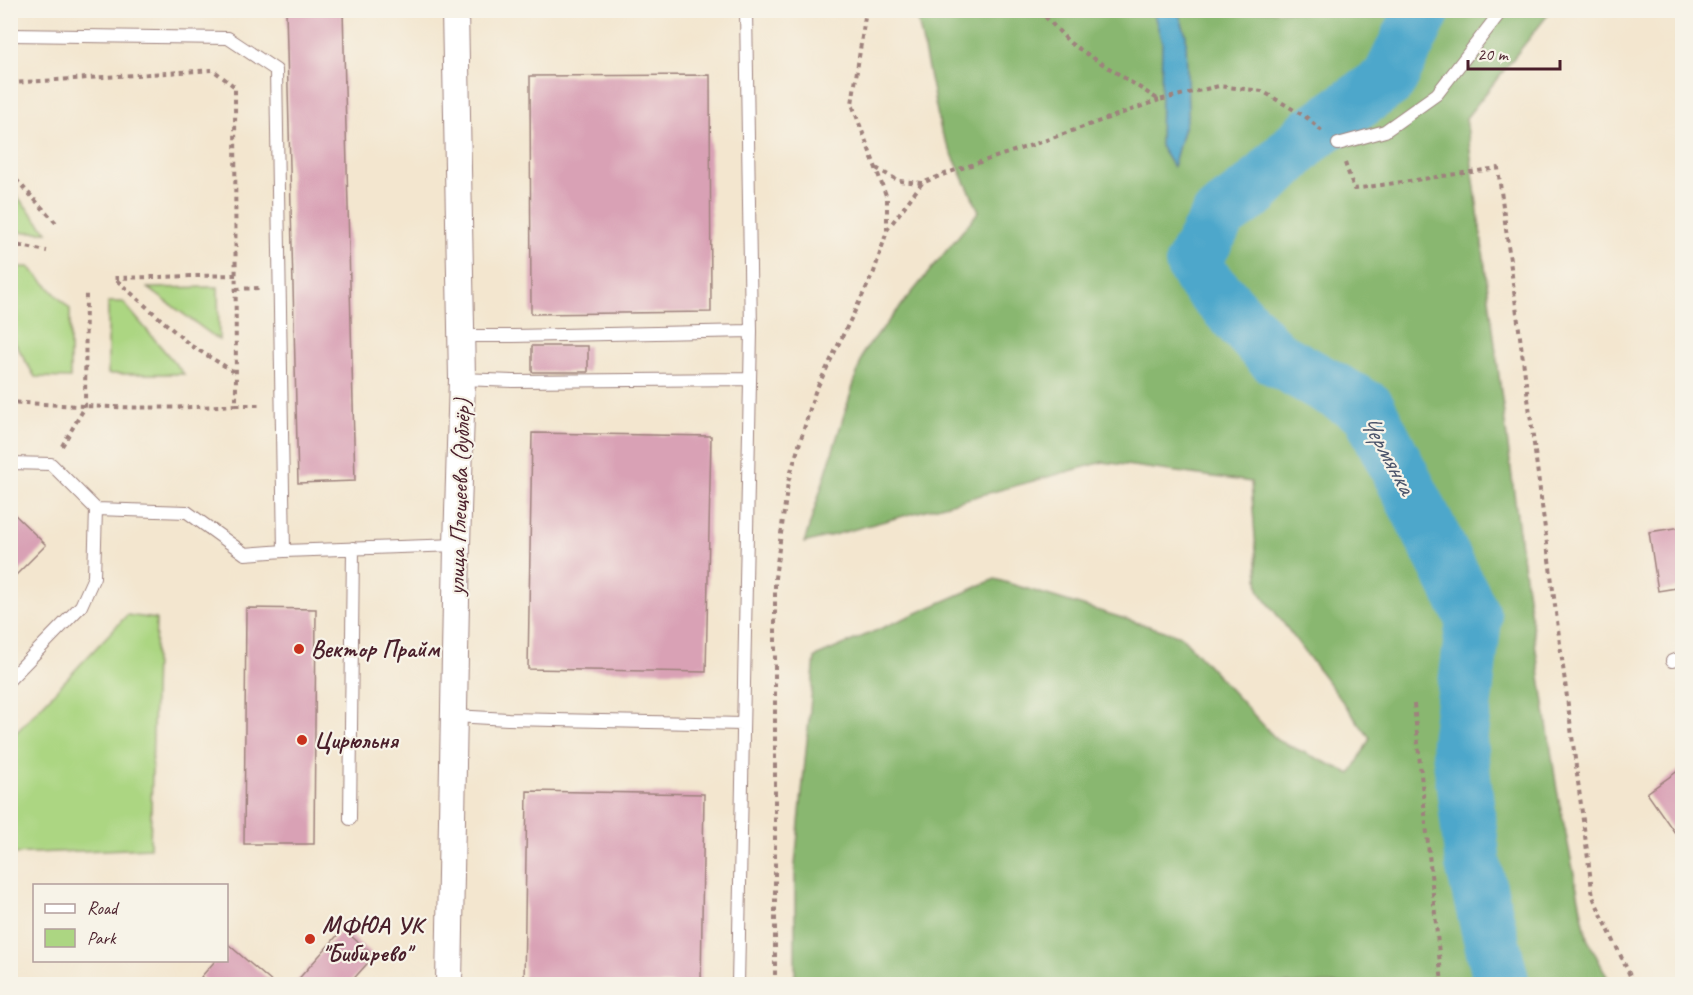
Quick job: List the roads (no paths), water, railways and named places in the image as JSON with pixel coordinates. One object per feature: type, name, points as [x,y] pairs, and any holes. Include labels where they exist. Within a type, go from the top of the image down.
[{"type":"street","name":"улица Плещеева (дублёр)","points":[[449,984],[462,379],[455,10]]},
{"type":"lane","points":[[738,984],[751,331],[746,10]]},
{"type":"lane","points":[[1338,144],[1385,131],[1437,94],[1502,10]]},
{"type":"lane","points":[[10,35],[228,38],[276,70],[284,551]]},
{"type":"lane","points":[[462,336],[751,331]]},
{"type":"lane","points":[[462,379],[513,381],[750,379]]},
{"type":"lane","points":[[10,463],[51,464],[96,508],[187,512],[245,554],[457,545]]},
{"type":"lane","points":[[10,679],[81,606],[94,577],[96,508]]},
{"type":"lane","points":[[350,819],[353,548]]},
{"type":"lane","points":[[454,716],[743,724]]},
{"type":"water","points":[[1153,11],[1178,11],[1186,35],[1188,113],[1173,167],[1160,146],[1162,42]]},
{"type":"waterway","name":"Чермянка","points":[[1423,10],[1389,80],[1310,135],[1256,189],[1219,216],[1193,262],[1202,278],[1274,357],[1368,409],[1474,619],[1459,742],[1473,864],[1502,984]]},
{"type":"place","name":"Вектор Прайм","points":[[299,649]]},
{"type":"place","name":"Цирюльня","points":[[302,740]]},
{"type":"place","name":"МФЮА УК \"Бибирево\"","points":[[310,939]]}]
